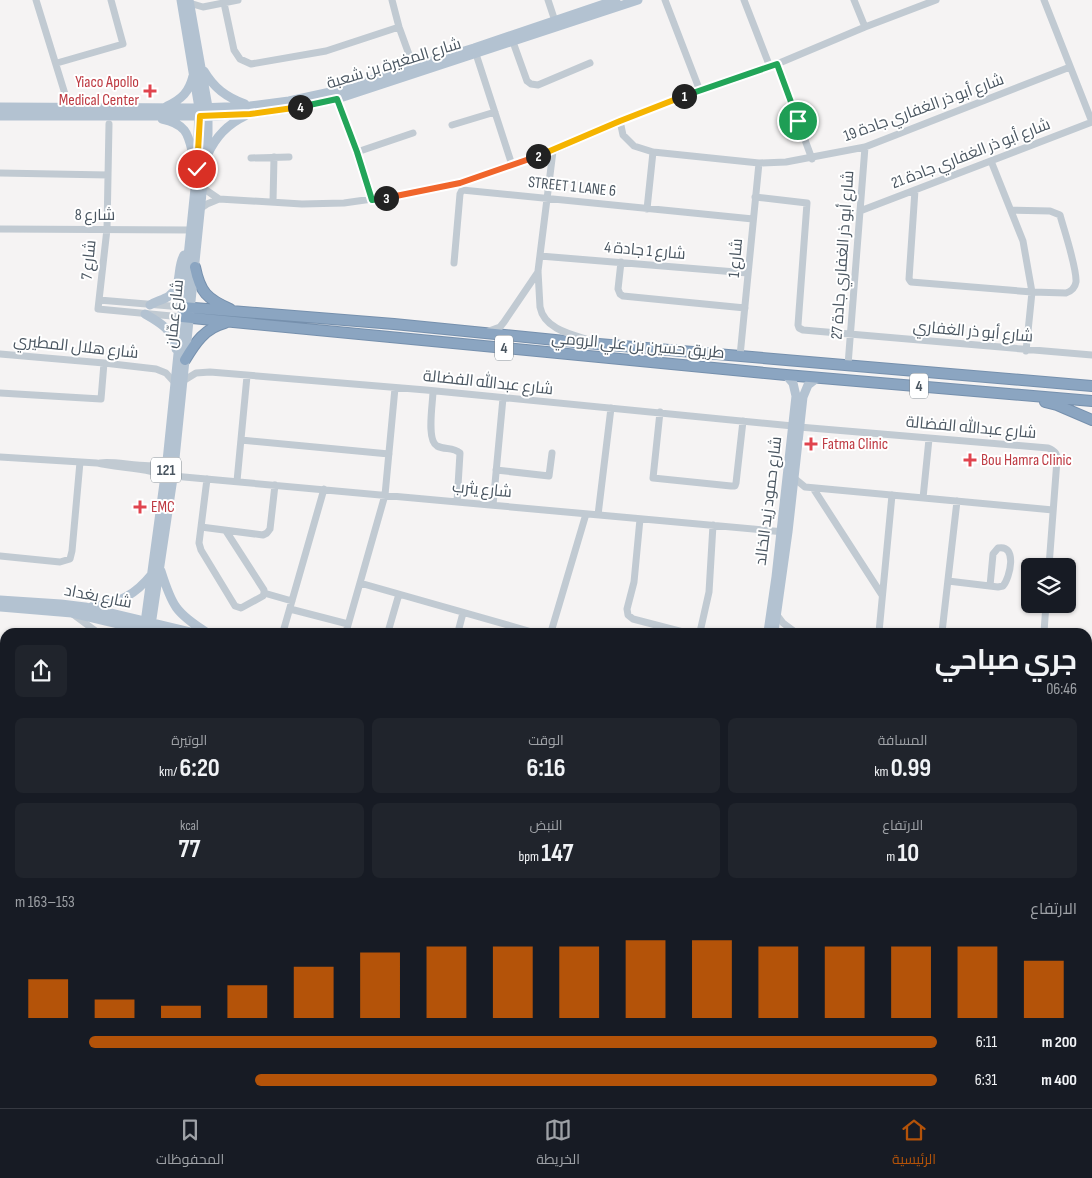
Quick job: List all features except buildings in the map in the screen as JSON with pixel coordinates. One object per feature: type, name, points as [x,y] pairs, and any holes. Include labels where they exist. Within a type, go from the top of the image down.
[{"type":"highway","points":[[195,267],[198,282],[206,295],[215,302],[238,312]]},
{"type":"highway","name":"طريق حسين بن علي الرومي","points":[[186,313],[238,312],[1092,386]]},
{"type":"highway","name":"طريق حسين بن علي الرومي","points":[[186,313],[229,322],[1092,402]]},
{"type":"highway","points":[[283,327],[284,316]]},
{"type":"highway","points":[[182,358],[203,334],[216,326],[229,322]]},
{"type":"highway","points":[[367,335],[384,331],[461,339],[464,336],[462,331]]},
{"type":"highway","points":[[476,345],[472,341],[476,337],[553,344],[575,342]]},
{"type":"highway","points":[[1016,379],[1092,382]]},
{"type":"highway","points":[[1020,395],[1057,405],[1092,420]]},
{"type":"main road","name":"شارع المغيرة بن شعبة","points":[[0,116],[138,115],[295,108],[337,99],[414,70],[616,0]]},
{"type":"main road","name":"شارع المغيرة بن شعبة","points":[[250,110],[335,91],[476,54],[638,0]]},
{"type":"main road","name":"شارع عمّان","points":[[187,1],[192,17],[198,71]]},
{"type":"main road","name":"شارع عمّان","points":[[186,313],[195,267],[205,161],[204,112],[187,1]]},
{"type":"main road","points":[[165,107],[179,100],[186,93],[198,71],[219,91],[250,110],[222,132],[214,142],[205,161]]},
{"type":"main road","name":"شارع المغيرة بن شعبة","points":[[0,107],[165,107],[204,112]]},
{"type":"main road","name":"شارع عمّان","points":[[169,476],[168,461],[186,313],[190,230],[204,112]]},
{"type":"main road","points":[[138,115],[169,121],[181,126],[190,140],[197,169]]},
{"type":"main road","points":[[150,305],[167,298],[174,292],[178,284],[181,263],[188,252]]},
{"type":"main road","points":[[142,314],[159,322],[168,330],[182,358]]},
{"type":"main road","name":"شارع حمود زيد الخالد","points":[[769,628],[794,478],[796,389],[786,375]]},
{"type":"main road","name":"شارع حمود زيد الخالد","points":[[775,628],[796,427],[804,393],[808,385],[817,378]]},
{"type":"main road","name":"شارع عمّان","points":[[149,628],[179,382]]},
{"type":"main road","points":[[86,607],[113,603],[129,596],[140,588],[157,570],[176,609],[187,620],[200,628]]},
{"type":"main road","name":"شارع بغداد","points":[[0,600],[86,607],[149,628]]},
{"type":"main road","name":"شارع بغداد","points":[[0,607],[72,613],[149,628]]},
{"type":"street","points":[[36,0],[66,94],[76,106]]},
{"type":"street","points":[[57,63],[123,44],[111,0]]},
{"type":"street","points":[[187,1],[203,7],[238,0]]},
{"type":"street","points":[[392,0],[414,70]]},
{"type":"street","points":[[548,0],[555,21]]},
{"type":"street","points":[[665,0],[700,91]]},
{"type":"street","points":[[744,0],[774,65],[812,159]]},
{"type":"street","points":[[854,0],[864,27]]},
{"type":"street","points":[[201,208],[219,199],[302,204],[344,203],[461,186],[553,151],[620,121],[774,65],[864,27],[936,0]]},
{"type":"street","points":[[1044,0],[1092,122]]},
{"type":"street","points":[[224,3],[234,50],[240,58],[251,64],[326,51],[399,27]]},
{"type":"street","points":[[192,17],[203,7]]},
{"type":"street","points":[[512,42],[527,81],[532,84],[538,85],[590,63]]},
{"type":"street","points":[[476,54],[512,165]]},
{"type":"street","name":"شارع أبو ذر الغفاري جادة 19","points":[[620,121],[623,135],[634,146],[653,152],[759,163],[812,159],[865,148],[1070,67]]},
{"type":"street","points":[[54,107],[62,102],[66,94]]},
{"type":"street","points":[[337,99],[357,152],[372,200]]},
{"type":"street","points":[[452,126],[494,112]]},
{"type":"street","name":"شارع أبو ذر الغفاري جادة 21","points":[[860,211],[1092,122]]},
{"type":"street","name":"شارع 7","points":[[109,124],[107,229],[98,309],[142,314]]},
{"type":"street","points":[[357,152],[413,133]]},
{"type":"street","name":"شارع أبو ذر الغفاري جادة 27","points":[[848,365],[865,148]]},
{"type":"street","points":[[553,151],[538,272],[540,307],[546,320],[554,327],[573,336],[603,344]]},
{"type":"street","points":[[647,209],[653,152]]},
{"type":"street","points":[[273,202],[274,157]]},
{"type":"street","points":[[251,158],[289,157]]},
{"type":"street","points":[[991,161],[1023,241],[1032,292],[1026,351]]},
{"type":"street","name":"شارع 1","points":[[740,356],[759,163]]},
{"type":"street","points":[[0,173],[108,175]]},
{"type":"street","points":[[454,263],[461,186]]},
{"type":"street","name":"STREET 1 LANE 6","points":[[461,186],[547,199],[753,220]]},
{"type":"street","points":[[203,188],[219,199]]},
{"type":"street","points":[[915,190],[909,279],[911,282],[1032,292],[1071,292],[1074,288],[1075,274],[1060,215],[1050,211],[1011,210]]},
{"type":"street","name":"شارع أبو ذر الغفاري","points":[[755,197],[806,203],[798,325],[803,330],[1026,351],[1092,355]]},
{"type":"street","name":"شارع 8","points":[[0,229],[190,230]]},
{"type":"street","name":"شارع 1 جادة 4","points":[[540,256],[748,274]]},
{"type":"street","points":[[621,262],[618,289],[623,296],[745,308]]},
{"type":"street","points":[[481,333],[496,329],[504,322],[538,272]]},
{"type":"street","points":[[99,300],[150,305],[186,313]]},
{"type":"street","points":[[139,304],[143,308],[142,314],[186,313]]},
{"type":"street","name":"شارع هلال المطيري","points":[[0,354],[104,363],[163,371],[179,382]]},
{"type":"street","points":[[0,393],[101,399],[104,363]]},
{"type":"street","name":"شارع عبدالله الفضالة","points":[[179,382],[196,372],[210,372],[660,412],[796,427],[1048,448],[1054,450],[1057,454],[1050,558]]},
{"type":"street","points":[[237,482],[247,376]]},
{"type":"street","points":[[347,628],[385,495],[395,388]]},
{"type":"street","points":[[433,391],[430,434],[433,442],[438,446],[456,450],[460,453],[457,502]]},
{"type":"street","points":[[493,505],[503,398]]},
{"type":"street","points":[[598,515],[611,408]]},
{"type":"street","points":[[660,412],[653,478],[731,486],[735,486],[736,483],[743,420]]},
{"type":"street","points":[[923,498],[929,439]]},
{"type":"street","points":[[241,440],[389,454]]},
{"type":"street","points":[[496,470],[549,476],[552,453]]},
{"type":"street","points":[[0,457],[98,463],[110,461],[160,466],[168,461]]},
{"type":"street","points":[[0,556],[60,562],[70,559],[80,462]]},
{"type":"street","name":"شارع يثرب","points":[[98,463],[110,467],[154,472],[169,476],[784,532]]},
{"type":"street","points":[[794,478],[805,487],[813,488],[1053,510]]},
{"type":"street","points":[[207,479],[199,546],[235,606],[241,608],[263,596],[264,593]]},
{"type":"street","points":[[201,527],[262,535],[267,533],[270,529],[275,485]]},
{"type":"street","points":[[792,496],[805,487]]},
{"type":"street","points":[[813,488],[882,595]]},
{"type":"street","points":[[284,628],[324,490]]},
{"type":"street","points":[[879,628],[892,495]]},
{"type":"street","points":[[942,628],[957,501]]},
{"type":"street","points":[[552,628],[586,514]]},
{"type":"street","points":[[640,518],[634,582],[627,609],[628,615],[633,619],[668,628]]},
{"type":"street","points":[[701,628],[709,592],[714,525]]},
{"type":"street","points":[[226,531],[264,590],[264,593],[291,605],[348,624]]},
{"type":"street","points":[[948,581],[990,586],[1002,586],[1006,583],[1008,575],[1010,554],[1006,548],[998,548],[993,554],[990,586]]},
{"type":"street","points":[[360,583],[517,628]]},
{"type":"street","points":[[389,628],[399,594]]},
{"type":"street","points":[[72,613],[93,628]]},
{"type":"street","points":[[459,628],[463,613]]},
{"type":"street","points":[[1044,628],[1045,613]]},
{"type":"street","points":[[777,615],[787,628]]},
{"type":"place","name":"Yiaco Apollo Medical Center","points":[[150,91]]},
{"type":"place","name":"Fatma Clinic","points":[[811,444]]},
{"type":"place","name":"Bou Hamra Clinic","points":[[970,460]]},
{"type":"place","name":"EMC","points":[[140,507]]},
{"type":"route","points":[[197,169],[200,116],[250,114],[295,108],[337,99],[357,152],[372,200],[460,183],[553,151],[620,121],[777,64],[798,121]]}]
